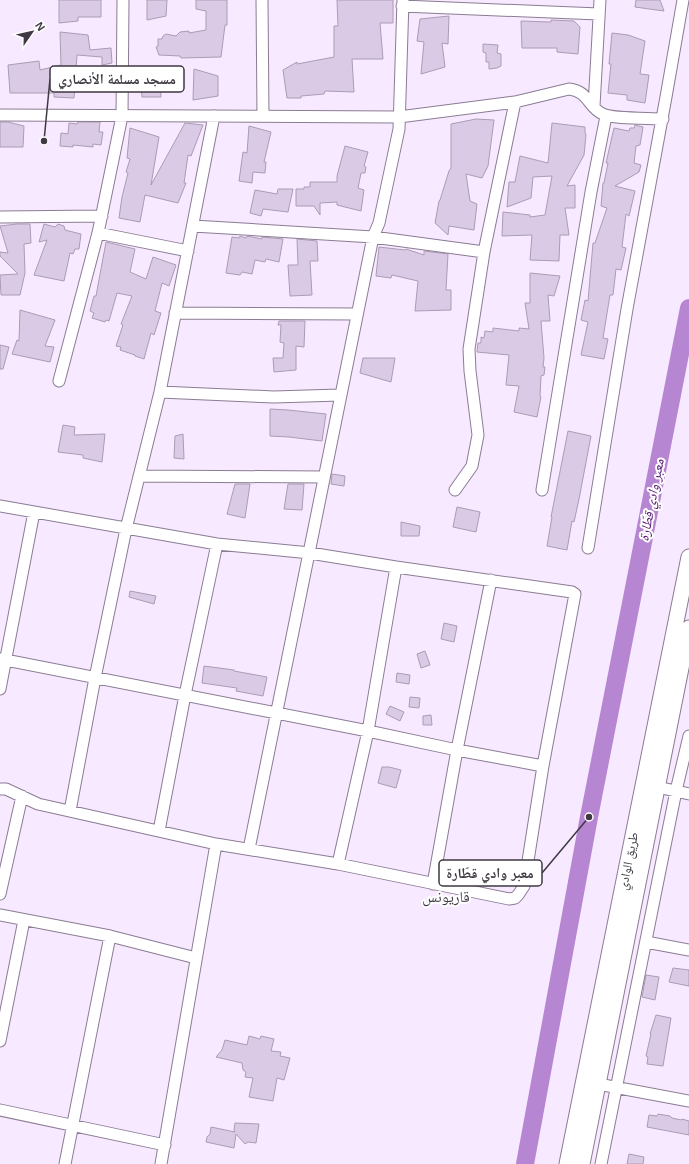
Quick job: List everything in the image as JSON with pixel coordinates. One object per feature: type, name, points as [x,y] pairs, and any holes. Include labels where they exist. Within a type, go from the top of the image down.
[{"type":"main road","name":"طريق الوادي","points":[[582,1164],[598,1084],[623,921],[686,592],[688,567]]},
{"type":"main road","name":"طريق الوادي","points":[[567,1164],[623,921],[657,787],[689,628]]},
{"type":"street","points":[[59,381],[98,233],[122,116],[123,0]]},
{"type":"street","points":[[262,0],[263,116]]},
{"type":"street","points":[[594,106],[600,0]]},
{"type":"street","points":[[588,548],[627,309],[683,0]]},
{"type":"street","points":[[249,849],[278,714],[340,396],[373,237],[379,223],[399,129],[402,3],[599,14]]},
{"type":"street","points":[[0,115],[400,117],[515,102],[574,89],[583,93],[597,110],[606,116],[662,119]]},
{"type":"street","points":[[455,490],[472,466],[478,435],[470,378],[469,349],[484,252],[515,102]]},
{"type":"street","points":[[70,811],[95,678],[126,528],[160,392],[214,116]]},
{"type":"street","points":[[542,490],[591,192],[606,116]]},
{"type":"street","points":[[0,217],[102,216]]},
{"type":"street","points":[[193,226],[373,237],[484,252]]},
{"type":"street","points":[[98,233],[188,251]]},
{"type":"street","points":[[175,313],[357,314]]},
{"type":"street","points":[[160,392],[274,397],[340,396]]},
{"type":"street","points":[[139,476],[324,477]]},
{"type":"street","points":[[0,506],[216,544],[310,553],[572,592],[575,594],[543,766],[524,886],[515,898],[510,899],[338,864],[216,844],[38,804],[6,789],[0,789]]},
{"type":"street","points":[[0,689],[3,660],[34,512]]},
{"type":"street","points":[[159,831],[216,544]]},
{"type":"street","points":[[338,864],[368,731],[396,567]]},
{"type":"street","points":[[433,884],[456,750],[491,580]]},
{"type":"street","points":[[3,660],[543,766]]},
{"type":"street","points":[[601,1164],[676,791],[689,736]]},
{"type":"street","points":[[657,787],[689,794]]},
{"type":"street","points":[[0,894],[22,796]]},
{"type":"street","points":[[161,1164],[216,844]]},
{"type":"street","points":[[0,915],[110,936],[196,958]]},
{"type":"street","points":[[0,1041],[24,920]]},
{"type":"street","points":[[65,1164],[110,936]]},
{"type":"street","points":[[646,942],[689,950]]},
{"type":"street","points":[[598,1084],[689,1100]]},
{"type":"street","points":[[0,1110],[165,1145]]},
{"type":"building","points":[[59,0],[101,0],[101,17],[78,17],[78,21],[59,23]]},
{"type":"building","points":[[147,0],[167,0],[166,16],[147,20]]},
{"type":"building","points":[[196,0],[227,0],[227,25],[225,25],[221,57],[181,58],[180,56],[159,55],[156,47],[158,46],[158,39],[162,39],[166,34],[176,36],[180,32],[189,31],[189,33],[206,30],[206,11],[196,9]]},
{"type":"building","points":[[337,0],[393,0],[393,23],[380,23],[383,59],[352,59],[354,92],[325,91],[324,94],[301,96],[301,98],[287,98],[283,70],[297,62],[297,64],[334,57],[334,26],[338,26]]},
{"type":"building","points":[[636,0],[660,0],[664,11],[635,7]]},
{"type":"building","points":[[449,16],[448,44],[442,43],[445,67],[421,74],[424,42],[417,41],[420,19]]},
{"type":"building","points":[[551,20],[574,21],[580,27],[578,54],[557,52],[557,48],[522,48],[521,21],[551,22]]},
{"type":"building","points":[[60,32],[88,35],[90,50],[111,48],[112,63],[102,65],[102,57],[77,55],[74,98],[54,97],[54,93],[10,93],[8,65],[39,61],[40,70],[61,65]]},
{"type":"building","points":[[612,33],[628,35],[645,41],[640,74],[649,75],[645,103],[627,100],[627,95],[608,93]]},
{"type":"building","points":[[483,44],[498,45],[497,53],[501,54],[501,66],[489,69],[489,62],[486,62],[486,53],[483,52]]},
{"type":"building","points":[[159,67],[161,97],[142,97],[140,69]]},
{"type":"building","points":[[194,69],[218,76],[218,96],[193,100]]},
{"type":"building","points":[[476,119],[494,120],[488,166],[482,178],[466,174],[470,201],[477,204],[474,230],[449,226],[448,235],[435,223],[439,201],[451,168],[451,124]]},
{"type":"building","points":[[0,122],[8,122],[24,126],[23,147],[0,147]]},
{"type":"building","points":[[78,122],[100,122],[99,132],[103,132],[101,145],[93,144],[93,147],[73,145],[73,147],[60,146],[61,133],[68,134],[69,123],[77,124]]},
{"type":"building","points":[[185,123],[203,125],[191,156],[188,155],[184,183],[186,183],[178,203],[145,195],[140,222],[119,218],[128,173],[126,172],[130,159],[127,158],[130,128],[159,137],[151,185]]},
{"type":"building","points":[[552,123],[585,127],[586,135],[584,155],[567,186],[575,185],[575,208],[565,208],[569,235],[560,235],[559,261],[530,260],[532,235],[502,236],[503,212],[530,215],[530,217],[545,215],[552,176],[533,177],[531,198],[507,207],[509,182],[515,182],[520,156],[548,163]]},
{"type":"building","points":[[635,125],[643,127],[640,145],[636,146],[634,163],[641,165],[639,172],[615,186],[635,191],[629,216],[626,214],[622,247],[626,248],[621,270],[616,269],[613,295],[610,295],[603,338],[608,339],[604,359],[581,355],[588,322],[581,320],[585,300],[588,301],[593,243],[595,243],[607,208],[601,206],[603,183],[614,128],[629,131],[630,128],[634,128]]},
{"type":"building","points":[[249,126],[271,132],[264,162],[266,162],[265,173],[253,172],[252,183],[239,181],[243,152],[247,153]]},
{"type":"building","points":[[345,146],[368,152],[364,166],[366,167],[365,173],[361,173],[358,188],[364,190],[361,211],[337,205],[337,202],[320,203],[320,215],[314,206],[296,206],[296,189],[310,187],[310,182],[337,182],[337,176]]},
{"type":"building","points":[[278,189],[293,189],[288,212],[263,209],[261,216],[250,213],[255,190],[277,194]]},
{"type":"building","points":[[30,224],[31,243],[24,244],[25,273],[20,295],[1,295],[0,275],[18,274],[0,256],[0,252],[8,253],[0,226]]},
{"type":"building","points":[[44,224],[55,227],[58,224],[64,226],[65,230],[81,234],[79,249],[75,249],[73,254],[70,253],[64,281],[34,275],[47,240],[39,242]]},
{"type":"building","points":[[240,236],[246,238],[247,236],[262,239],[262,237],[283,239],[279,262],[266,259],[265,262],[255,260],[252,274],[242,272],[240,275],[226,273],[232,237],[239,238]]},
{"type":"building","points":[[297,239],[317,241],[318,261],[310,261],[312,295],[290,296],[288,265],[298,265]]},
{"type":"building","points":[[106,242],[135,249],[130,272],[146,279],[153,257],[176,265],[169,286],[162,283],[155,311],[161,313],[154,335],[151,333],[144,359],[120,350],[121,347],[116,346],[123,325],[121,324],[132,296],[117,293],[109,321],[106,320],[105,322],[92,318],[94,313],[90,311],[94,296],[96,296]]},
{"type":"building","points":[[379,247],[406,249],[424,255],[424,251],[448,254],[446,290],[451,290],[451,310],[415,311],[418,281],[392,275],[391,278],[376,276]]},
{"type":"building","points":[[530,273],[560,276],[554,296],[548,295],[550,321],[541,321],[544,358],[543,367],[545,367],[544,375],[541,376],[541,397],[537,417],[514,412],[519,386],[506,385],[509,355],[477,352],[478,343],[481,343],[481,337],[484,338],[485,331],[493,332],[493,328],[519,331],[519,328],[529,329],[525,303],[530,303]]},
{"type":"building","points":[[20,310],[55,320],[45,346],[54,347],[50,362],[12,354],[17,340],[19,341]]},
{"type":"building","points":[[279,321],[305,321],[304,347],[296,346],[296,370],[274,372],[273,358],[283,358],[284,343],[280,342],[281,325],[278,325]]},
{"type":"building","points":[[0,345],[9,347],[3,369],[0,369]]},
{"type":"building","points":[[363,358],[395,358],[391,382],[360,373]]},
{"type":"building","points":[[270,409],[326,414],[322,441],[270,436]]},
{"type":"building","points":[[63,425],[75,427],[74,435],[105,434],[102,462],[83,458],[83,455],[58,452]]},
{"type":"building","points":[[568,431],[591,436],[579,499],[574,522],[572,521],[567,550],[547,546],[551,517]]},
{"type":"building","points":[[183,434],[184,459],[174,458],[175,436]]},
{"type":"building","points":[[332,474],[345,476],[344,486],[331,484]]},
{"type":"building","points":[[235,484],[250,484],[245,518],[227,514]]},
{"type":"building","points":[[288,484],[304,484],[302,510],[284,509]]},
{"type":"building","points":[[457,507],[480,512],[476,532],[453,527]]},
{"type":"building","points":[[401,522],[420,526],[419,536],[401,536]]},
{"type":"building","points":[[130,591],[156,596],[154,604],[129,597]]},
{"type":"building","points":[[444,623],[457,626],[454,642],[441,639]]},
{"type":"building","points":[[425,651],[430,665],[421,668],[417,654]]},
{"type":"building","points":[[204,666],[234,670],[267,677],[263,696],[236,691],[237,688],[202,683]]},
{"type":"building","points":[[397,673],[410,675],[409,684],[396,682]]},
{"type":"building","points":[[410,697],[420,698],[419,708],[409,707]]},
{"type":"building","points":[[390,706],[404,712],[400,721],[386,714]]},
{"type":"building","points":[[431,715],[432,725],[423,725],[423,716]]},
{"type":"building","points":[[382,767],[401,770],[396,788],[378,783]]},
{"type":"building","points":[[673,968],[689,970],[689,986],[669,982]]},
{"type":"building","points":[[646,975],[659,977],[655,1000],[642,997]]},
{"type":"building","points":[[656,1015],[671,1018],[663,1066],[647,1064],[648,1057],[646,1056],[650,1034]]},
{"type":"building","points":[[249,1036],[260,1039],[261,1036],[274,1039],[271,1051],[281,1052],[280,1056],[290,1058],[284,1080],[277,1078],[273,1101],[249,1097],[253,1078],[245,1077],[246,1072],[243,1070],[242,1063],[216,1057],[222,1050],[225,1040],[247,1045]]},
{"type":"building","points":[[658,1114],[689,1121],[689,1135],[647,1127],[649,1115],[657,1116]]},
{"type":"building","points":[[235,1123],[259,1124],[256,1143],[248,1142],[245,1144],[236,1134],[234,1148],[206,1142],[207,1137],[210,1134],[211,1127],[235,1132]]},
{"type":"building","points":[[629,1154],[644,1157],[643,1164],[627,1164]]},
{"type":"waterway","name":"معبر وادي قطّارة","points":[[525,1164],[589,817],[689,308]]},
{"type":"place","name":"مسجد مسلمة الأنصاري","points":[[44,141]]},
{"type":"place","name":"معبر وادي قطّارة","points":[[589,817]]},
{"type":"district","name":"قاريونس","points":[[446,896]]}]
